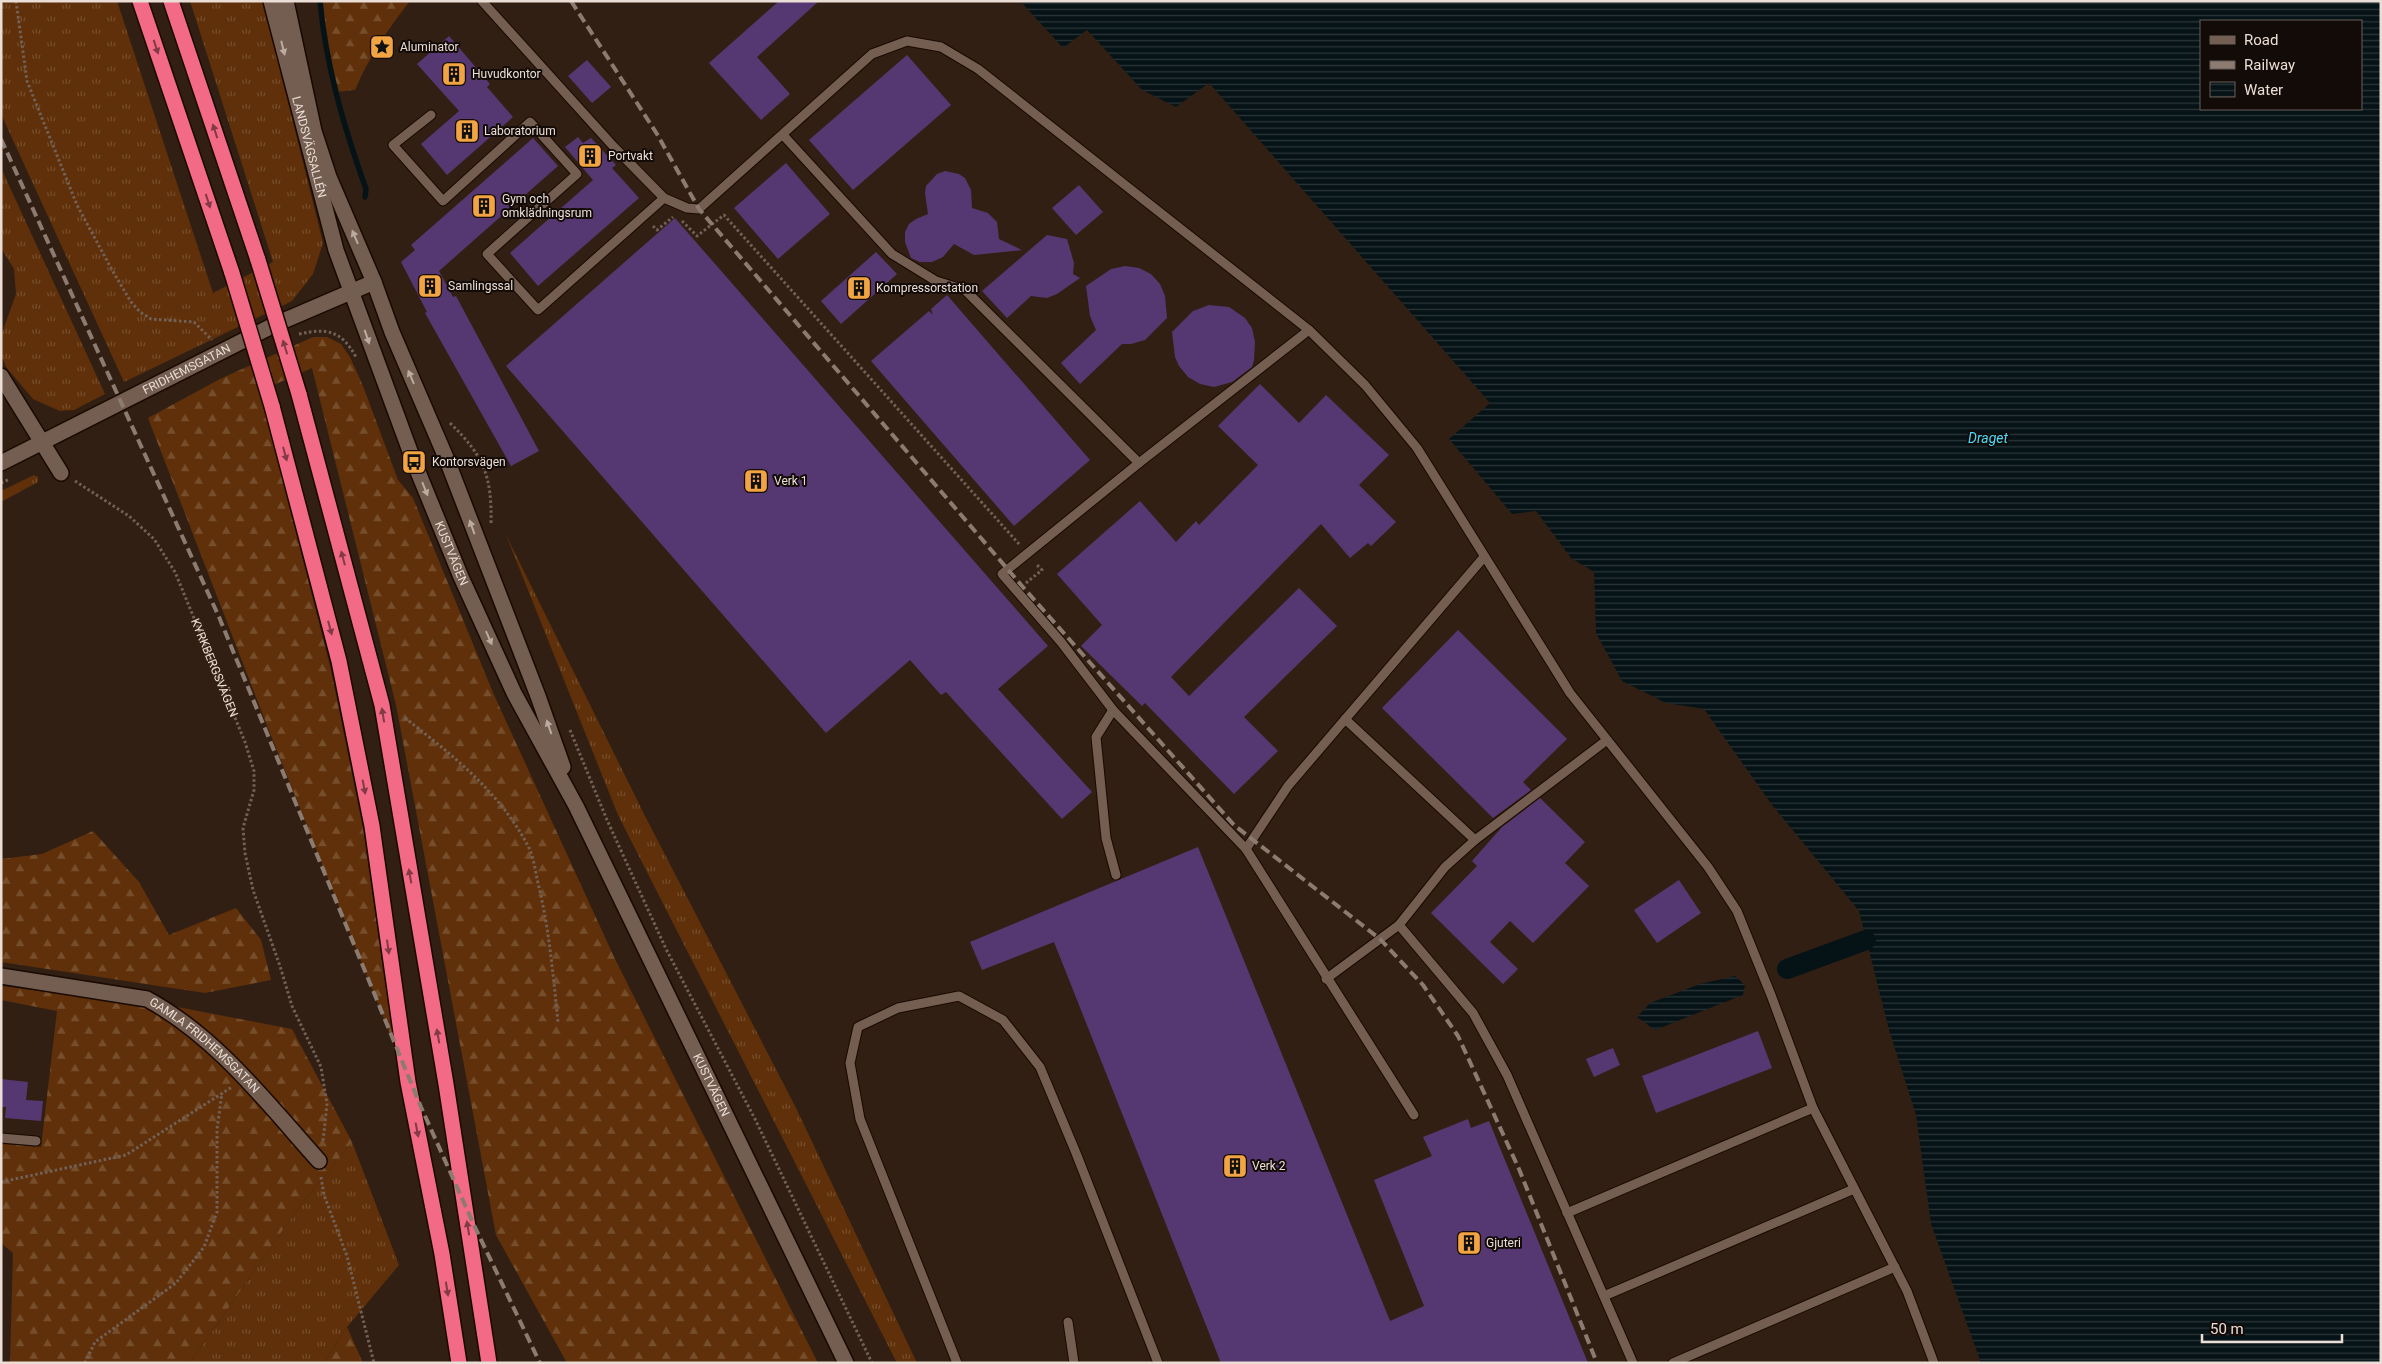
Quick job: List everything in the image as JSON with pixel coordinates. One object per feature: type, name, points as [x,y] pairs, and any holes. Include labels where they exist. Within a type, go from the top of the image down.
[{"type":"highway","points":[[140,1],[232,273],[272,406],[339,661],[370,816],[408,1082],[442,1254],[459,1363]]},
{"type":"highway","points":[[172,1],[258,260],[299,394],[382,705],[446,1084],[489,1363]]},
{"type":"main road","name":"LANDSVÄGSALLÉN","points":[[271,1],[317,184],[336,250],[351,291]]},
{"type":"main road","name":"LANDSVÄGSALLÉN","points":[[286,1],[314,131],[329,177],[374,282]]},
{"type":"main road","name":"FRIDHEMSGATAN","points":[[1,462],[276,324],[374,282]]},
{"type":"main road","name":"KUSTVÄGEN","points":[[374,282],[392,332],[447,460],[538,696],[576,806]]},
{"type":"main road","name":"KUSTVÄGEN","points":[[351,291],[407,444],[461,577],[514,693],[576,806],[846,1363]]},
{"type":"main road","points":[[1,376],[61,473]]},
{"type":"main road","name":"GAMLA FRIDHEMSGATAN","points":[[1,976],[147,999],[167,1010],[212,1045],[319,1161]]},
{"type":"lane","points":[[482,1],[614,147],[664,198],[687,208],[699,209],[872,54],[907,41],[941,47],[978,69],[1309,330],[1365,385],[1417,448],[1570,693],[1708,867],[1737,911],[1771,995],[1812,1108],[1907,1291],[1934,1363]]},
{"type":"lane","points":[[431,115],[393,145],[443,201],[530,122],[577,174],[487,254],[538,310],[664,198]]},
{"type":"lane","points":[[783,135],[892,254],[936,281],[965,290],[1139,463]]},
{"type":"lane","points":[[1309,330],[1139,463],[1002,574],[1061,642],[1113,710],[1246,850],[1326,979],[1414,1115]]},
{"type":"lane","points":[[1246,850],[1288,786],[1484,557]]},
{"type":"lane","points":[[1113,710],[1096,737],[1106,838],[1116,875]]},
{"type":"lane","points":[[1346,719],[1475,840]]},
{"type":"lane","points":[[1326,979],[1399,925],[1446,867],[1475,840],[1607,740]]},
{"type":"lane","points":[[1399,925],[1473,1013],[1507,1075],[1633,1363]]},
{"type":"lane","points":[[957,1363],[860,1119],[850,1063],[858,1027],[898,1008],[959,996],[1003,1020],[1040,1067],[1076,1153],[1158,1363]]},
{"type":"lane","points":[[1567,1214],[1812,1108]]},
{"type":"lane","points":[[1,1138],[36,1141]]},
{"type":"lane","points":[[1604,1296],[1854,1189]]},
{"type":"lane","points":[[1674,1363],[1894,1267]]},
{"type":"lane","points":[[1068,1322],[1074,1363]]},
{"type":"path","points":[[16,1],[27,81],[77,205],[112,270],[131,302],[140,312],[151,319],[194,322],[205,331],[221,352]]},
{"type":"path","points":[[644,216],[657,230],[676,214],[697,236],[724,216],[1042,570],[1016,591]]},
{"type":"path","points":[[445,418],[470,442],[479,455],[488,482],[491,526]]},
{"type":"path","name":"KYRKBERGSVÄGEN","points":[[61,473],[91,490],[129,516],[154,540],[175,572],[245,742],[254,771],[254,790],[243,828],[245,853],[253,890],[292,1006],[321,1067],[327,1104],[319,1161],[324,1195],[347,1256],[374,1363]]},
{"type":"path","points":[[404,718],[439,744],[479,781],[508,812],[530,848],[550,942],[558,1022]]},
{"type":"path","points":[[566,722],[607,820],[666,949],[755,1119],[872,1363]]},
{"type":"path","points":[[1,1182],[126,1155],[244,1079]]},
{"type":"path","points":[[85,1363],[95,1342],[176,1283],[204,1247],[217,1212],[217,1129],[222,1093]]},
{"type":"green space","points":[[1,1],[117,1],[213,293],[273,262],[190,1],[263,1],[323,243],[313,274],[292,301],[124,382],[1,114]]},
{"type":"green space","points":[[318,1],[410,1],[379,44],[355,90],[335,92]]},
{"type":"green space","points":[[1,168],[105,394],[74,410],[60,411],[33,399],[6,367],[1,354],[1,336],[16,294],[14,269],[1,248]]},
{"type":"green space","points":[[313,337],[327,337],[341,344],[350,357],[363,386],[398,480],[413,498],[494,695],[614,957],[818,1363],[567,1363],[496,1235],[396,705],[312,368],[260,391],[331,670],[363,828],[394,1044],[268,728],[148,418],[220,379]]},
{"type":"green space","points":[[34,475],[38,477],[38,482],[1,502],[1,491]]},
{"type":"green space","points":[[506,535],[645,816],[796,1108],[917,1363],[897,1363],[618,815]]},
{"type":"green space","points":[[93,831],[139,882],[169,935],[236,908],[261,940],[271,980],[205,993],[1,962],[1,859],[42,854]]},
{"type":"green space","points":[[1,986],[172,1006],[292,1029],[352,1142],[294,1214],[190,1363],[10,1363],[13,1253],[1,1243],[1,1144],[41,1147],[57,1011],[1,1000]]},
{"type":"green space","points":[[352,1142],[399,1265],[347,1327],[324,1363],[190,1363],[294,1214]]},
{"type":"green space","points":[[347,1327],[363,1363],[324,1363]]},
{"type":"water","name":"Draget","points":[[1020,1],[2381,1],[2381,1363],[1981,1363],[1931,1224],[1916,1115],[1889,1030],[1859,911],[1772,805],[1704,709],[1666,703],[1622,681],[1596,633],[1594,572],[1571,558],[1536,511],[1512,514],[1449,439],[1490,403],[1209,83],[1176,107],[1142,90],[1087,30],[1063,48]]},
{"type":"water","points":[[1735,976],[1745,985],[1743,995],[1655,1030],[1637,1017],[1650,1003],[1700,984]]},
{"type":"building","points":[[779,1],[819,1],[757,57],[790,94],[761,120],[709,63]]},
{"type":"building","points":[[449,36],[490,84],[487,87],[513,117],[447,175],[421,144],[459,111],[417,64]]},
{"type":"building","points":[[907,55],[951,105],[853,190],[809,140]]},
{"type":"building","points":[[587,60],[611,87],[592,103],[568,76]]},
{"type":"building","points":[[578,137],[583,143],[591,138],[616,165],[612,168],[639,198],[538,286],[510,253],[593,180],[565,147]]},
{"type":"building","points":[[533,138],[558,166],[439,271],[453,297],[456,296],[539,451],[511,466],[425,313],[427,312],[401,262],[415,250],[411,245]]},
{"type":"building","points":[[786,163],[830,214],[778,259],[734,208]]},
{"type":"building","points":[[945,171],[959,174],[965,178],[971,190],[972,208],[988,213],[997,222],[999,239],[1022,250],[974,255],[954,244],[943,257],[932,262],[920,262],[911,258],[905,242],[905,232],[909,224],[928,214],[926,186],[937,174]]},
{"type":"building","points":[[1079,185],[1103,212],[1076,235],[1052,208]]},
{"type":"building","name":"Verk 1","points":[[675,218],[1048,646],[998,689],[1092,792],[1062,819],[946,692],[941,695],[910,660],[826,733],[506,366]]},
{"type":"building","points":[[1047,235],[1067,239],[1074,263],[1073,274],[1080,278],[1057,294],[1047,298],[1031,296],[1007,318],[982,291]]},
{"type":"building","name":"Kompressorstation","points":[[876,252],[897,274],[841,324],[821,301]]},
{"type":"building","points":[[1125,266],[1139,268],[1151,274],[1160,284],[1165,296],[1167,318],[1145,340],[1131,344],[1122,344],[1080,384],[1061,363],[1096,330],[1090,316],[1086,286],[1111,269]]},
{"type":"building","points":[[947,295],[1090,460],[1014,526],[871,361],[929,311],[933,315],[931,309]]},
{"type":"building","points":[[1209,305],[1229,307],[1245,318],[1252,328],[1255,342],[1252,367],[1232,382],[1214,387],[1200,384],[1188,377],[1179,366],[1175,357],[1172,332],[1193,311]]},
{"type":"building","points":[[1260,384],[1299,423],[1326,395],[1389,455],[1359,485],[1396,522],[1371,546],[1368,543],[1350,558],[1321,524],[1171,677],[1189,696],[1299,588],[1337,626],[1244,717],[1278,751],[1234,794],[1145,703],[1142,706],[1081,646],[1102,625],[1057,574],[1140,501],[1176,542],[1196,521],[1199,525],[1258,465],[1218,426]]},
{"type":"building","points":[[1458,630],[1567,739],[1523,782],[1531,790],[1493,818],[1382,708]]},
{"type":"building","points":[[1540,798],[1585,842],[1565,863],[1589,886],[1533,943],[1510,921],[1490,942],[1518,969],[1503,984],[1431,913],[1477,866],[1472,861],[1502,827]]},
{"type":"building","name":"Verk 2","points":[[1198,847],[1390,1321],[1424,1306],[1374,1180],[1432,1156],[1423,1137],[1468,1119],[1471,1128],[1489,1121],[1588,1363],[1221,1363],[1054,942],[982,970],[970,942]]},
{"type":"building","points":[[1679,880],[1701,913],[1657,943],[1634,910]]},
{"type":"building","points":[[1758,1031],[1772,1068],[1656,1113],[1642,1076]]},
{"type":"building","points":[[1613,1048],[1620,1065],[1594,1077],[1586,1059]]},
{"type":"building","points":[[1,1079],[28,1082],[26,1100],[43,1101],[41,1121],[5,1118],[6,1107],[1,1107]]},
{"type":"waterway","points":[[320,1],[331,73],[343,120],[366,189],[365,197]]},
{"type":"waterway","points":[[1787,969],[1866,940]]},
{"type":"railway","points":[[571,1],[657,134],[699,209],[1022,586],[1234,825],[1380,939],[1423,985],[1458,1036],[1519,1169],[1597,1363]]},
{"type":"railway","points":[[1,139],[219,617],[421,1107],[474,1225],[540,1363]]},
{"type":"place","name":"Aluminator","points":[[382,47]]},
{"type":"place","name":"Huvudkontor","points":[[454,74]]},
{"type":"place","name":"Laboratorium","points":[[467,131]]},
{"type":"place","name":"Portvakt","points":[[590,156]]},
{"type":"place","name":"Gym och omklädningsrum","points":[[484,206]]},
{"type":"place","name":"Samlingssal","points":[[430,286]]},
{"type":"place","name":"Kompressorstation","points":[[859,288]]},
{"type":"place","name":"Kontorsvägen","points":[[414,462]]},
{"type":"place","name":"Verk 1","points":[[756,481]]},
{"type":"place","name":"Verk 2","points":[[1235,1166]]},
{"type":"place","name":"Gjuteri","points":[[1469,1243]]}]
